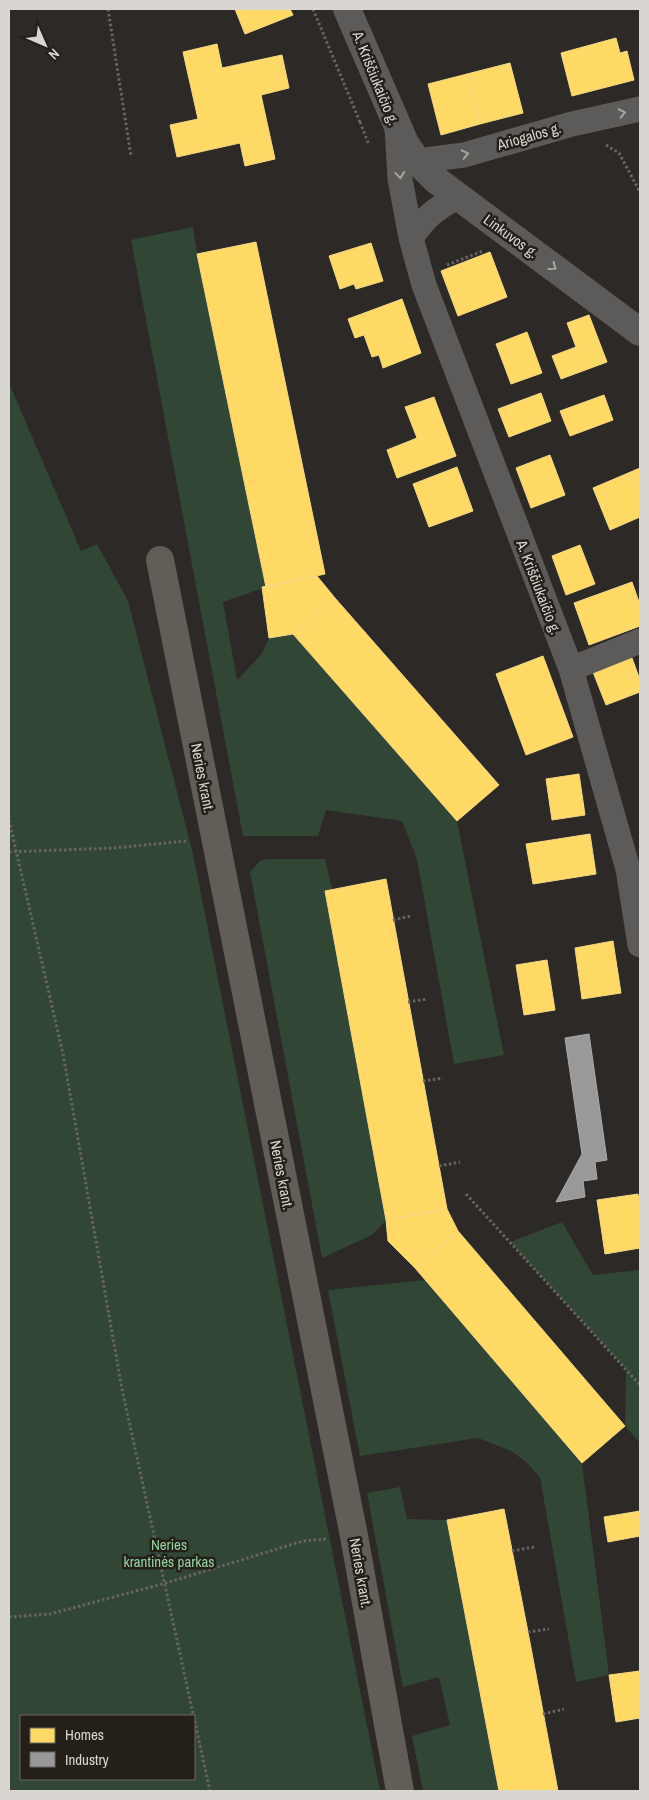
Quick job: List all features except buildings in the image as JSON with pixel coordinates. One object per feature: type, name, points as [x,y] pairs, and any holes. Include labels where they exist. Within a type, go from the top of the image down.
[{"type":"main road","name":"Neries krant.","points":[[160,560],[354,1536],[400,1791]]},
{"type":"street","name":"A. Kriščiukaičio g.","points":[[347,9],[397,126],[400,179],[411,238],[424,286],[571,669],[628,869],[640,945]]},
{"type":"street","name":"Ariogalos g.","points":[[417,161],[464,155],[572,124],[640,109]]},
{"type":"street","name":"Linkuvos g.","points":[[397,126],[417,161],[436,180],[640,332]]},
{"type":"street","points":[[411,238],[423,220],[458,197]]},
{"type":"street","points":[[571,669],[640,641]]},
{"type":"path","points":[[108,9],[131,156]]},
{"type":"path","points":[[360,122],[372,152]]},
{"type":"path","points":[[572,124],[619,153],[640,192]]},
{"type":"path","points":[[421,275],[488,249]]},
{"type":"path","points":[[9,820],[63,1054],[122,1389],[194,1715]]},
{"type":"path","points":[[9,852],[113,848],[186,840],[216,849]]},
{"type":"path","points":[[394,920],[411,916]]},
{"type":"path","points":[[408,1002],[427,999]]},
{"type":"path","points":[[423,1081],[443,1078]]},
{"type":"path","points":[[439,1166],[460,1162]]},
{"type":"path","points":[[466,1194],[640,1385]]},
{"type":"path","points":[[9,1617],[50,1614],[166,1583],[303,1541],[354,1536]]},
{"type":"path","points":[[512,1550],[534,1547]]},
{"type":"path","points":[[528,1632],[549,1629]]},
{"type":"path","points":[[543,1714],[564,1709]]},
{"type":"path","points":[[195,1720],[210,1791]]},
{"type":"green space","points":[[193,227],[266,587],[223,602],[237,680],[261,655],[269,638],[293,634],[457,821],[504,1055],[454,1064],[417,859],[402,821],[326,810],[318,836],[243,836],[131,240]]},
{"type":"green space","name":"Neries krantinės parkas","points":[[9,383],[81,551],[97,544],[128,601],[193,854],[380,1791],[9,1791]]},
{"type":"green space","points":[[325,859],[332,889],[325,891],[386,1220],[372,1235],[322,1258],[250,872],[261,860]]},
{"type":"green space","points":[[562,1222],[593,1275],[640,1270],[640,1443],[625,1426],[626,1369],[510,1242]]},
{"type":"green space","points":[[425,1280],[582,1463],[609,1675],[576,1682],[540,1477],[526,1462],[511,1451],[478,1438],[360,1456],[328,1290]]},
{"type":"green space","points":[[400,1487],[407,1519],[447,1520],[499,1791],[423,1791],[412,1736],[450,1725],[439,1677],[403,1687],[367,1493]]}]
